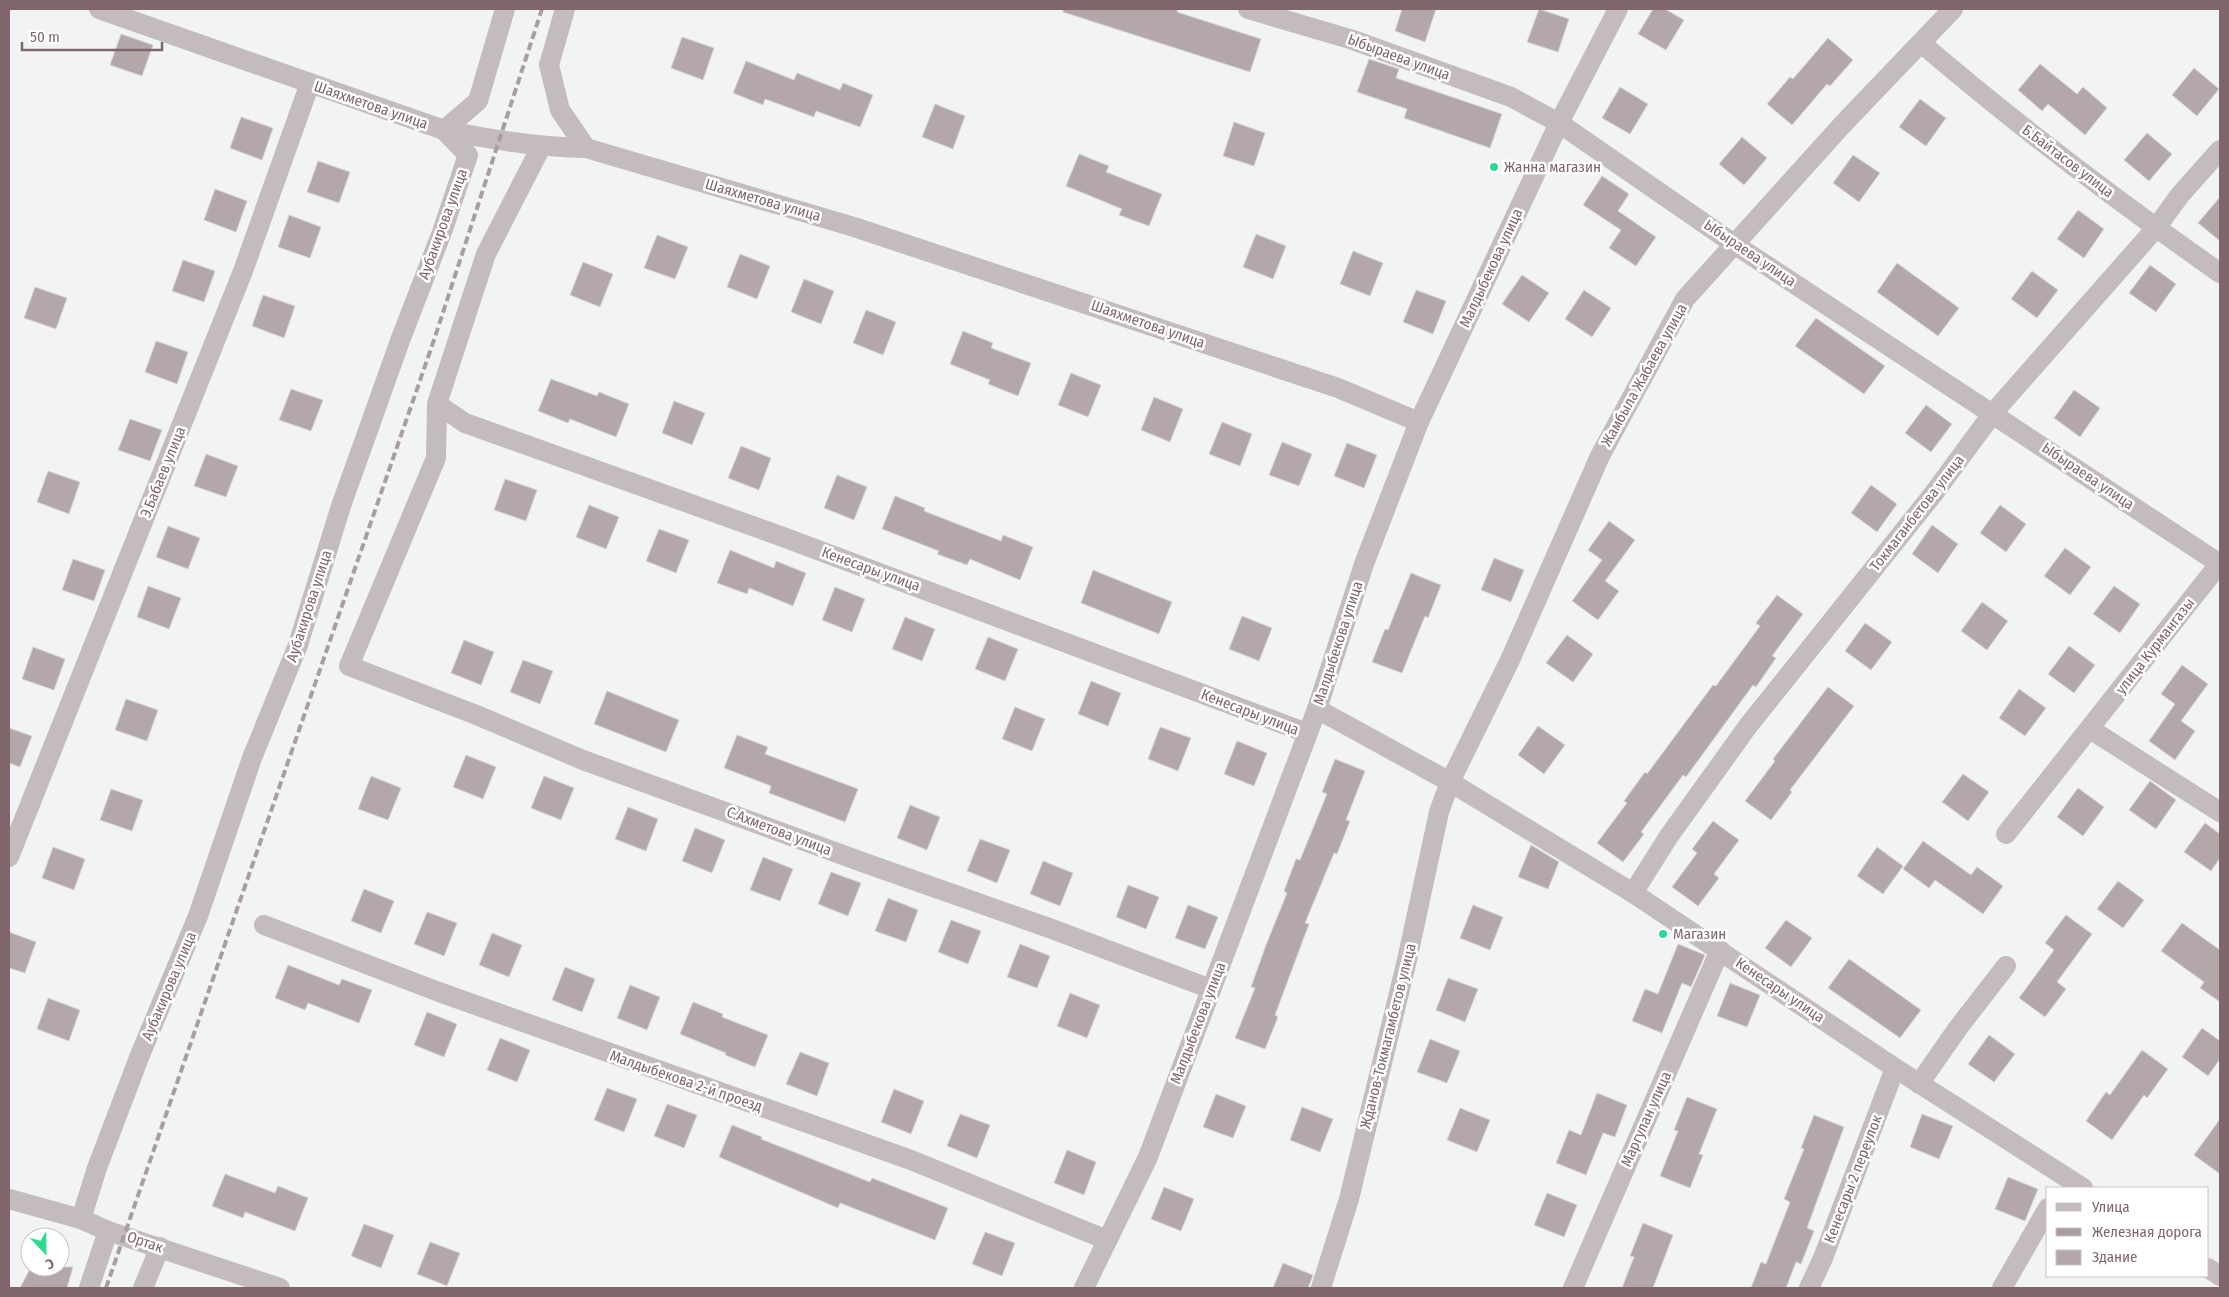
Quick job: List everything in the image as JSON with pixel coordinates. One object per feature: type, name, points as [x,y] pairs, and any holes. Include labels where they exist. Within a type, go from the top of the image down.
[{"type":"street","name":"Шаяхметова улица","points":[[99,9],[152,18],[310,83],[444,130],[500,142],[541,147],[586,148],[854,227],[1338,388],[1419,422]]},
{"type":"street","points":[[444,130],[478,101],[505,9]]},
{"type":"street","points":[[565,9],[549,65],[560,110],[586,148]]},
{"type":"street","name":"Ыбыраева улица","points":[[1248,9],[1353,40],[1511,97],[1559,123],[1734,244],[2220,564]]},
{"type":"street","name":"Малдыбекова улица","points":[[1084,1288],[1148,1157],[1316,709],[1364,564],[1419,422],[1559,123],[1618,9]]},
{"type":"street","name":"Жамбыла Жабаева улица","points":[[1450,782],[1510,660],[1600,456],[1686,300],[1843,124],[1953,9]]},
{"type":"street","name":"Б.Байтасов улица","points":[[1922,43],[2014,121],[2156,228],[2220,272]]},
{"type":"street","name":"Э.Бабаев улица","points":[[9,857],[243,271],[310,83]]},
{"type":"street","name":"Аубакирова улица","points":[[82,1219],[100,1160],[140,1055],[198,916],[252,758],[298,646],[341,506],[401,338],[442,232],[468,155],[444,130]]},
{"type":"street","points":[[437,404],[486,254],[541,147]]},
{"type":"street","name":"Токмаганбетова улица","points":[[1633,893],[1669,836],[1748,726],[1934,493],[1993,413],[2156,228],[2180,195],[2220,150]]},
{"type":"street","name":"С.Ахметова улица","points":[[437,404],[436,458],[349,666],[474,714],[584,760],[862,862],[1052,929],[1211,989]]},
{"type":"street","name":"Кенесары улица","points":[[437,404],[465,423],[783,537],[1307,733]]},
{"type":"street","name":"улица Курмангазы","points":[[2006,834],[2220,564]]},
{"type":"street","name":"Кенесары улица","points":[[1316,709],[1450,782],[1633,893],[1919,1084],[2062,1183],[2079,1187]]},
{"type":"street","points":[[2090,728],[2220,812]]},
{"type":"street","name":"Жданов-Токмагамбетов улица","points":[[1321,1288],[1349,1199],[1407,960],[1439,812],[1450,782]]},
{"type":"street","name":"Малдыбекова 2-й проезд","points":[[264,925],[476,1005],[911,1160],[1107,1240]]},
{"type":"street","name":"Маргулан улица","points":[[1572,1288],[1720,950]]},
{"type":"street","points":[[1919,1084],[1958,1028],[2006,966]]},
{"type":"street","name":"Кенесары 2 переулок","points":[[1809,1288],[1823,1258],[1895,1068]]},
{"type":"street","name":"Ортак","points":[[9,1199],[82,1219],[108,1230],[280,1288]]},
{"type":"street","points":[[2002,1288],[2046,1211]]},
{"type":"street","points":[[90,1288],[108,1230]]},
{"type":"street","points":[[143,1288],[160,1247]]},
{"type":"street","points":[[2209,1269],[2220,1276]]},
{"type":"building","points":[[1063,9],[1178,9],[1177,12],[1261,39],[1250,72],[1063,12]]},
{"type":"building","points":[[1402,9],[1436,9],[1425,42],[1395,31]]},
{"type":"building","points":[[1539,9],[1569,19],[1558,52],[1527,42]]},
{"type":"building","points":[[1653,9],[1665,9],[1684,20],[1666,50],[1638,34]]},
{"type":"building","points":[[121,34],[153,45],[142,76],[110,65]]},
{"type":"building","points":[[682,37],[714,48],[703,80],[671,68]]},
{"type":"building","points":[[1828,38],[1853,60],[1830,86],[1827,84],[1792,125],[1767,104],[1790,77],[1793,79]]},
{"type":"building","points":[[1369,59],[1399,69],[1396,78],[1502,114],[1490,148],[1404,118],[1407,109],[1357,92]]},
{"type":"building","points":[[746,61],[794,80],[797,73],[840,90],[843,83],[873,95],[860,127],[816,111],[814,117],[765,99],[763,105],[733,93]]},
{"type":"building","points":[[2040,64],[2077,94],[2083,87],[2107,108],[2085,135],[2048,104],[2042,111],[2018,90]]},
{"type":"building","points":[[2194,68],[2219,89],[2197,116],[2172,95]]},
{"type":"building","points":[[1620,87],[1648,104],[1630,134],[1602,118]]},
{"type":"building","points":[[1920,99],[1946,118],[1926,146],[1899,127]]},
{"type":"building","points":[[935,104],[965,116],[953,149],[922,137]]},
{"type":"building","points":[[241,117],[273,128],[262,160],[230,148]]},
{"type":"building","points":[[1234,122],[1265,133],[1254,166],[1223,156]]},
{"type":"building","points":[[2147,133],[2172,154],[2149,181],[2124,160]]},
{"type":"building","points":[[1742,137],[1767,158],[1744,185],[1719,164]]},
{"type":"building","points":[[1079,154],[1109,166],[1106,172],[1162,194],[1149,226],[1119,215],[1122,209],[1066,186]]},
{"type":"building","points":[[1853,155],[1880,173],[1859,202],[1833,183]]},
{"type":"building","points":[[318,161],[350,172],[339,203],[307,192]]},
{"type":"building","points":[[1602,176],[1629,194],[1618,211],[1656,237],[1636,266],[1609,248],[1621,230],[1583,205]]},
{"type":"building","points":[[215,189],[247,201],[236,232],[204,220]]},
{"type":"building","points":[[2220,197],[2220,241],[2198,223]]},
{"type":"building","points":[[2078,210],[2104,229],[2084,258],[2057,239]]},
{"type":"building","points":[[289,215],[321,227],[310,258],[278,247]]},
{"type":"building","points":[[1256,234],[1286,246],[1273,279],[1243,267]]},
{"type":"building","points":[[657,235],[688,247],[675,279],[644,268]]},
{"type":"building","points":[[1353,251],[1383,263],[1370,296],[1340,284]]},
{"type":"building","points":[[740,254],[770,266],[757,299],[727,287]]},
{"type":"building","points":[[183,260],[215,271],[204,302],[172,291]]},
{"type":"building","points":[[583,262],[613,274],[600,307],[570,295]]},
{"type":"building","points":[[1897,263],[1959,308],[1938,336],[1877,292]]},
{"type":"building","points":[[2150,265],[2176,284],[2156,312],[2129,293]]},
{"type":"building","points":[[2032,271],[2058,290],[2037,318],[2011,299]]},
{"type":"building","points":[[1522,275],[1549,293],[1529,322],[1502,304]]},
{"type":"building","points":[[804,279],[834,291],[821,324],[791,312]]},
{"type":"building","points":[[35,287],[67,298],[56,329],[24,318]]},
{"type":"building","points":[[1416,290],[1446,301],[1433,334],[1403,322]]},
{"type":"building","points":[[1584,290],[1611,308],[1592,337],[1565,319]]},
{"type":"building","points":[[263,295],[295,306],[284,338],[252,326]]},
{"type":"building","points":[[866,310],[896,322],[883,355],[853,343]]},
{"type":"building","points":[[1816,318],[1885,366],[1864,394],[1795,346]]},
{"type":"building","points":[[963,331],[993,343],[991,348],[1031,363],[1018,396],[988,384],[990,380],[950,364]]},
{"type":"building","points":[[156,341],[188,352],[177,384],[145,372]]},
{"type":"building","points":[[1071,373],[1101,385],[1088,417],[1058,405]]},
{"type":"building","points":[[551,379],[597,396],[599,392],[629,404],[616,437],[570,419],[568,423],[538,411]]},
{"type":"building","points":[[291,389],[323,400],[311,431],[279,420]]},
{"type":"building","points":[[2074,390],[2100,408],[2080,437],[2054,418]]},
{"type":"building","points":[[1154,397],[1183,409],[1170,442],[1141,430]]},
{"type":"building","points":[[674,401],[705,413],[692,445],[662,433]]},
{"type":"building","points":[[1926,405],[1952,424],[1931,452],[1905,433]]},
{"type":"building","points":[[130,419],[162,430],[150,461],[118,450]]},
{"type":"building","points":[[1222,422],[1252,434],[1240,466],[1209,454]]},
{"type":"building","points":[[1282,442],[1312,454],[1299,486],[1269,475]]},
{"type":"building","points":[[1347,443],[1377,455],[1364,488],[1334,476]]},
{"type":"building","points":[[741,446],[771,458],[759,490],[728,478]]},
{"type":"building","points":[[206,454],[238,466],[226,497],[194,486]]},
{"type":"building","points":[[48,471],[80,482],[69,514],[37,502]]},
{"type":"building","points":[[837,475],[867,487],[854,520],[824,508]]},
{"type":"building","points":[[505,479],[537,490],[526,521],[494,510]]},
{"type":"building","points":[[1871,485],[1897,504],[1877,532],[1851,513]]},
{"type":"building","points":[[895,496],[925,508],[924,511],[1001,541],[1003,535],[1033,547],[1020,580],[970,559],[967,565],[937,554],[939,551],[882,529]]},
{"type":"building","points":[[589,505],[619,517],[606,549],[576,537]]},
{"type":"building","points":[[2000,505],[2026,524],[2006,552],[1980,533]]},
{"type":"building","points":[[1609,521],[1635,540],[1605,581],[1619,591],[1598,620],[1572,601],[1602,560],[1588,550]]},
{"type":"building","points":[[1932,525],[1958,544],[1938,573],[1912,554]]},
{"type":"building","points":[[168,526],[200,538],[188,569],[156,557]]},
{"type":"building","points":[[659,529],[689,540],[676,573],[646,561]]},
{"type":"building","points":[[2065,548],[2091,567],[2070,595],[2044,576]]},
{"type":"building","points":[[730,550],[774,568],[776,561],[806,573],[793,606],[749,588],[747,594],[717,583]]},
{"type":"building","points":[[1494,558],[1524,570],[1511,602],[1481,590]]},
{"type":"building","points":[[73,559],[105,570],[94,601],[62,590]]},
{"type":"building","points":[[1093,570],[1172,602],[1159,634],[1081,603]]},
{"type":"building","points":[[1411,573],[1441,585],[1428,618],[1425,616],[1402,673],[1372,662],[1385,629],[1388,630]]},
{"type":"building","points":[[148,586],[181,598],[169,629],[137,617]]},
{"type":"building","points":[[2114,586],[2140,604],[2120,633],[2093,614]]},
{"type":"building","points":[[835,587],[865,599],[852,632],[822,620]]},
{"type":"building","points":[[1777,595],[1803,614],[1772,656],[1776,658],[1756,687],[1753,685],[1686,777],[1683,775],[1641,832],[1644,834],[1623,862],[1597,843],[1627,803],[1624,801],[1645,772],[1647,774],[1713,685],[1716,686],[1760,626],[1756,623]]},
{"type":"building","points":[[1982,602],[2008,621],[1987,650],[1961,631]]},
{"type":"building","points":[[1242,616],[1272,628],[1259,661],[1229,649]]},
{"type":"building","points":[[905,617],[935,629],[922,661],[892,649]]},
{"type":"building","points":[[1865,623],[1892,642],[1871,670],[1845,651]]},
{"type":"building","points":[[1567,635],[1593,654],[1573,682],[1546,663]]},
{"type":"building","points":[[988,637],[1018,649],[1005,681],[975,669]]},
{"type":"building","points":[[464,640],[494,652],[481,685],[451,673]]},
{"type":"building","points":[[2069,646],[2095,665],[2074,693],[2048,674]]},
{"type":"building","points":[[33,647],[65,659],[54,690],[22,679]]},
{"type":"building","points":[[523,660],[553,671],[540,704],[510,692]]},
{"type":"building","points":[[2182,665],[2208,684],[2181,721],[2195,731],[2175,760],[2149,741],[2175,704],[2161,694]]},
{"type":"building","points":[[1091,681],[1121,693],[1108,726],[1078,714]]},
{"type":"building","points":[[1828,687],[1854,706],[1790,790],[1792,792],[1771,820],[1745,801],[1775,761],[1773,759]]},
{"type":"building","points":[[2019,689],[2046,708],[2025,736],[1999,718]]},
{"type":"building","points":[[607,691],[679,720],[666,752],[594,724]]},
{"type":"building","points":[[126,699],[158,710],[147,741],[115,730]]},
{"type":"building","points":[[1015,707],[1045,719],[1032,751],[1002,739]]},
{"type":"building","points":[[1538,726],[1565,745],[1544,774],[1518,755]]},
{"type":"building","points":[[1160,727],[1191,738],[1178,771],[1148,759]]},
{"type":"building","points":[[9,728],[32,736],[20,767],[9,763]]},
{"type":"building","points":[[737,735],[768,747],[765,754],[858,789],[845,822],[769,793],[771,786],[724,768]]},
{"type":"building","points":[[1237,741],[1267,753],[1254,786],[1224,774]]},
{"type":"building","points":[[466,755],[496,767],[483,799],[453,787]]},
{"type":"building","points":[[1335,759],[1365,771],[1346,820],[1350,821],[1337,854],[1334,853],[1305,923],[1309,924],[1275,1015],[1278,1017],[1265,1049],[1235,1038],[1255,988],[1251,987],[1287,893],[1284,891],[1296,859],[1300,860],[1327,794],[1322,792]]},
{"type":"building","points":[[1963,774],[1989,792],[1968,821],[1942,802]]},
{"type":"building","points":[[371,776],[401,788],[388,820],[358,809]]},
{"type":"building","points":[[544,776],[574,788],[561,820],[531,808]]},
{"type":"building","points":[[2150,781],[2176,800],[2156,829],[2129,810]]},
{"type":"building","points":[[2078,788],[2104,807],[2083,836],[2057,817]]},
{"type":"building","points":[[111,789],[143,800],[132,831],[100,820]]},
{"type":"building","points":[[910,805],[940,817],[927,850],[897,838]]},
{"type":"building","points":[[628,807],[658,819],[646,851],[615,839]]},
{"type":"building","points":[[1713,821],[1739,840],[1714,874],[1719,878],[1698,906],[1672,887],[1697,853],[1692,849]]},
{"type":"building","points":[[2205,823],[2220,834],[2220,858],[2211,871],[2184,852]]},
{"type":"building","points":[[695,828],[725,840],[712,873],[682,861]]},
{"type":"building","points":[[980,839],[1010,850],[997,883],[967,871]]},
{"type":"building","points":[[1923,841],[1971,875],[1977,867],[2003,886],[1983,914],[1935,880],[1929,888],[1903,869]]},
{"type":"building","points":[[1531,845],[1559,862],[1548,889],[1518,877]]},
{"type":"building","points":[[53,847],[85,859],[74,890],[42,878]]},
{"type":"building","points":[[1877,847],[1903,866],[1883,894],[1857,876]]},
{"type":"building","points":[[763,857],[793,869],[780,901],[750,890]]},
{"type":"building","points":[[1043,861],[1073,873],[1060,906],[1030,894]]},
{"type":"building","points":[[831,872],[861,883],[848,916],[818,904]]},
{"type":"building","points":[[2118,881],[2144,900],[2123,928],[2097,909]]},
{"type":"building","points":[[1128,885],[1159,897],[1146,929],[1116,917]]},
{"type":"building","points":[[364,889],[394,901],[381,933],[351,921]]},
{"type":"building","points":[[888,898],[918,910],[906,942],[875,931]]},
{"type":"building","points":[[1188,905],[1218,917],[1205,949],[1175,938]]},
{"type":"building","points":[[1473,905],[1503,917],[1490,950],[1460,938]]},
{"type":"building","points":[[427,912],[457,923],[444,956],[414,944]]},
{"type":"building","points":[[2066,915],[2092,934],[2057,982],[2066,989],[2045,1017],[2019,998],[2054,950],[2045,943]]},
{"type":"building","points":[[951,920],[981,931],[968,964],[938,952]]},
{"type":"building","points":[[1786,920],[1812,938],[1791,967],[1765,948]]},
{"type":"building","points":[[2182,923],[2220,950],[2220,1002],[2200,988],[2204,982],[2161,951]]},
{"type":"building","points":[[9,932],[36,942],[25,973],[9,968]]},
{"type":"building","points":[[492,933],[522,945],[509,977],[479,965]]},
{"type":"building","points":[[1020,944],[1050,956],[1037,988],[1007,977]]},
{"type":"building","points":[[1678,944],[1705,955],[1691,987],[1682,983],[1662,1033],[1632,1021],[1645,989],[1658,994]]},
{"type":"building","points":[[1849,959],[1921,1010],[1900,1038],[1828,988]]},
{"type":"building","points":[[288,965],[339,985],[342,979],[372,990],[359,1023],[308,1003],[305,1010],[275,998]]},
{"type":"building","points":[[565,967],[595,979],[582,1012],[552,1000]]},
{"type":"building","points":[[1448,978],[1478,989],[1465,1022],[1436,1010]]},
{"type":"building","points":[[1730,983],[1760,995],[1747,1027],[1717,1016]]},
{"type":"building","points":[[630,985],[660,997],[647,1030],[617,1018]]},
{"type":"building","points":[[1070,993],[1100,1005],[1087,1038],[1057,1026]]},
{"type":"building","points":[[48,998],[80,1010],[69,1041],[37,1029]]},
{"type":"building","points":[[693,1002],[723,1014],[722,1017],[768,1035],[755,1067],[680,1034]]},
{"type":"building","points":[[427,1012],[457,1024],[444,1057],[414,1045]]},
{"type":"building","points":[[2202,1028],[2220,1041],[2220,1059],[2208,1076],[2182,1057]]},
{"type":"building","points":[[1989,1035],[2015,1054],[1994,1082],[1968,1064]]},
{"type":"building","points":[[500,1038],[530,1050],[517,1082],[487,1070]]},
{"type":"building","points":[[1430,1039],[1460,1051],[1447,1083],[1417,1072]]},
{"type":"building","points":[[2142,1050],[2168,1069],[2147,1098],[2144,1095],[2112,1140],[2086,1121],[2106,1092],[2110,1095]]},
{"type":"building","points":[[800,1052],[829,1063],[817,1096],[786,1084]]},
{"type":"building","points":[[607,1088],[637,1099],[624,1132],[594,1120]]},
{"type":"building","points":[[894,1089],[924,1101],[911,1134],[881,1122]]},
{"type":"building","points":[[1597,1093],[1627,1105],[1615,1137],[1603,1133],[1586,1175],[1556,1163],[1569,1130],[1581,1135]]},
{"type":"building","points":[[1216,1094],[1246,1106],[1233,1138],[1203,1127]]},
{"type":"building","points":[[1687,1097],[1717,1109],[1699,1154],[1703,1155],[1690,1188],[1660,1176],[1678,1131],[1674,1130]]},
{"type":"building","points":[[667,1104],[697,1115],[684,1148],[654,1136]]},
{"type":"building","points":[[1302,1107],[1333,1119],[1320,1152],[1290,1140]]},
{"type":"building","points":[[1460,1108],[1490,1120],[1477,1152],[1447,1140]]},
{"type":"building","points":[[960,1114],[990,1125],[977,1158],[947,1146]]},
{"type":"building","points":[[1922,1114],[1953,1126],[1939,1159],[1910,1147]]},
{"type":"building","points":[[1814,1115],[1844,1127],[1807,1228],[1814,1231],[1801,1264],[1796,1262],[1786,1288],[1751,1288],[1761,1262],[1766,1264],[1790,1202],[1784,1199],[1804,1149],[1801,1148]]},
{"type":"building","points":[[2220,1119],[2220,1174],[2194,1155]]},
{"type":"building","points":[[732,1125],[762,1137],[761,1139],[870,1182],[872,1178],[948,1208],[935,1240],[840,1203],[838,1208],[719,1157]]},
{"type":"building","points":[[1067,1150],[1096,1162],[1084,1195],[1054,1183]]},
{"type":"building","points":[[225,1174],[275,1193],[278,1186],[308,1198],[295,1231],[245,1212],[243,1218],[212,1206]]},
{"type":"building","points":[[2008,1177],[2038,1189],[2025,1221],[1995,1209]]},
{"type":"building","points":[[1164,1187],[1194,1199],[1181,1231],[1151,1219]]},
{"type":"building","points":[[1547,1193],[1577,1205],[1564,1237],[1534,1225]]},
{"type":"building","points":[[1643,1223],[1673,1235],[1653,1288],[1622,1288],[1634,1257],[1630,1256]]},
{"type":"building","points":[[364,1224],[394,1235],[381,1268],[351,1256]]},
{"type":"building","points":[[985,1232],[1015,1243],[1002,1276],[972,1264]]},
{"type":"building","points":[[430,1242],[460,1253],[447,1286],[417,1274]]},
{"type":"building","points":[[1283,1263],[1313,1275],[1308,1288],[1273,1288]]},
{"type":"building","points":[[70,1267],[73,1267],[67,1288],[20,1288],[26,1277],[70,1277]]},
{"type":"railway","points":[[106,1288],[434,340],[542,9]]},
{"type":"place","name":"Жанна магазин","points":[[1494,167]]},
{"type":"place","name":"Магазин","points":[[1663,934]]}]
